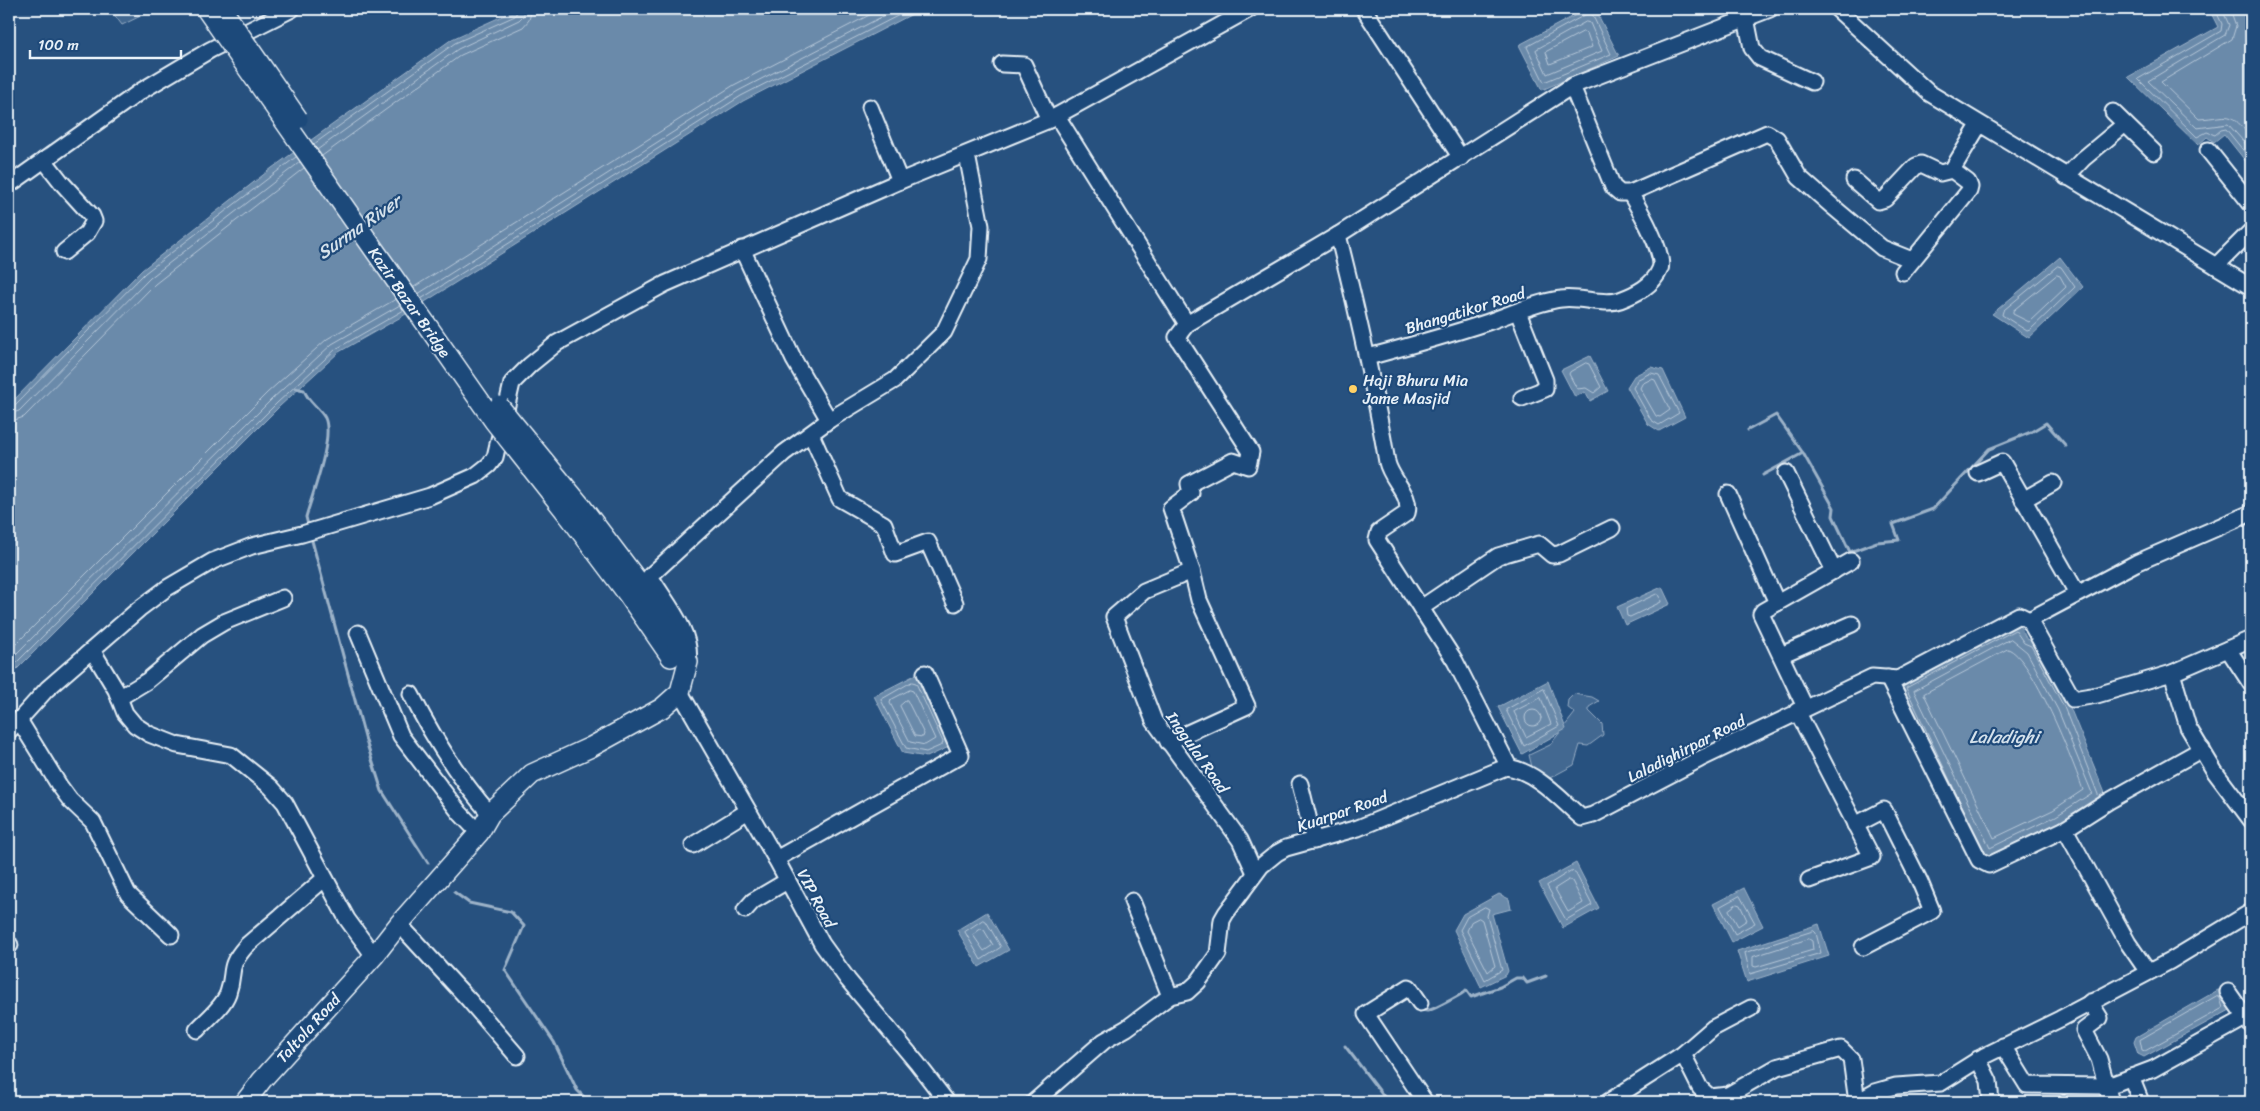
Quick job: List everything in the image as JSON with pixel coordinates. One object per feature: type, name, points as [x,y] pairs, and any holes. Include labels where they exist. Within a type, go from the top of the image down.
[{"type":"main road","name":"Kazir Bazar Bridge","points":[[206,9],[483,406],[575,511]]},
{"type":"main road","name":"Kazir Bazar Bridge","points":[[222,9],[498,405],[575,511]]},
{"type":"main road","points":[[575,511],[643,588],[684,678]]},
{"type":"main road","name":"Taltola Road","points":[[245,1102],[262,1080],[374,956],[399,924],[479,833],[490,814],[532,774],[591,747],[662,708],[684,678]]},
{"type":"street","points":[[9,185],[141,91],[210,50],[292,9]]},
{"type":"street","points":[[171,935],[128,894],[93,822],[70,800],[14,726],[47,689],[92,650],[166,588],[213,561],[252,546],[302,534],[430,496],[475,476],[495,458],[512,383],[530,364],[557,343],[665,284],[742,249],[1053,118],[1250,9]]},
{"type":"street","points":[[1364,9],[1461,158]]},
{"type":"street","points":[[1168,742],[1246,706],[1199,600],[1171,508],[1191,493],[1189,484],[1233,461],[1248,466],[1251,452],[1177,337],[1187,324],[1338,235],[1461,158],[1510,123],[1572,86],[1770,9]]},
{"type":"street","points":[[1837,9],[1929,93],[1979,125],[2251,287]]},
{"type":"street","points":[[1746,18],[1752,48],[1760,58],[1812,82]]},
{"type":"street","points":[[1002,64],[1024,66],[1053,118],[1187,324]]},
{"type":"street","points":[[1572,86],[1613,187],[1620,193],[1630,193],[1767,133],[1777,139],[1799,177],[1882,248],[1908,266],[1969,192],[1968,182],[1952,170]]},
{"type":"street","points":[[870,107],[900,181]]},
{"type":"street","points":[[2113,112],[2154,152]]},
{"type":"street","points":[[2066,177],[2083,159],[2125,124]]},
{"type":"street","points":[[1854,180],[1878,201],[1885,199],[1916,166],[1922,164],[1940,173],[1952,170],[1979,125]]},
{"type":"street","points":[[2208,150],[2251,204]]},
{"type":"street","points":[[684,678],[690,650],[683,630],[650,576],[784,453],[829,420],[895,380],[944,332],[979,259],[981,226],[967,154]]},
{"type":"street","points":[[44,160],[62,184],[92,216],[94,221],[87,233],[64,252]]},
{"type":"street","name":"Bhangatikor Road","points":[[1368,357],[1439,338],[1560,299],[1596,300],[1606,304],[1619,301],[1643,289],[1662,267],[1660,255],[1630,193]]},
{"type":"street","points":[[2216,266],[2251,231]]},
{"type":"street","points":[[1338,235],[1368,357],[1389,469],[1408,501],[1409,508],[1407,513],[1379,532],[1376,540],[1455,661],[1509,767]]},
{"type":"street","points":[[742,249],[794,360],[829,420]]},
{"type":"street","points":[[1518,312],[1545,380],[1545,389],[1522,398]]},
{"type":"street","points":[[811,434],[840,499],[884,524],[895,554],[928,542],[955,603]]},
{"type":"street","points":[[1978,473],[2002,462],[2077,593]]},
{"type":"street","points":[[1786,473],[1834,571]]},
{"type":"street","points":[[2023,500],[2052,483]]},
{"type":"street","points":[[1728,494],[1777,603]]},
{"type":"street","points":[[2251,513],[2136,563],[2029,620],[2073,700],[2172,673],[2251,639]]},
{"type":"street","points":[[1421,608],[1498,556],[1539,544],[1552,556],[1612,528]]},
{"type":"street","points":[[1809,880],[1872,857],[1801,709],[1781,655],[1761,612],[1851,561]]},
{"type":"street","name":"Inggulal Road","points":[[1192,572],[1144,591],[1114,617],[1154,721],[1240,840],[1255,873]]},
{"type":"street","points":[[119,698],[147,681],[202,635],[224,622],[283,598]]},
{"type":"street","name":"Laladighirpar Road","points":[[1509,767],[1523,772],[1546,787],[1582,818],[1593,815],[1801,709],[1872,677],[1898,679],[2019,616],[2029,620]]},
{"type":"street","points":[[1781,655],[1852,624]]},
{"type":"street","points":[[358,633],[401,736],[460,813],[479,833]]},
{"type":"street","points":[[2228,649],[2251,684]]},
{"type":"street","points":[[92,650],[116,690],[125,713],[135,725],[149,734],[177,745],[232,755],[271,787],[285,803],[324,879],[348,919],[374,956]]},
{"type":"street","points":[[776,859],[961,755],[925,673]]},
{"type":"street","points":[[2172,673],[2188,727],[2215,772],[2251,820]]},
{"type":"street","name":"VIP Road","points":[[684,678],[748,811],[835,963],[947,1102]]},
{"type":"street","points":[[1888,678],[1979,860],[1989,865],[2065,828],[2202,749]]},
{"type":"street","points":[[411,694],[430,732],[453,768],[490,814]]},
{"type":"street","name":"Kuarpar Road","points":[[1034,1102],[1104,1041],[1127,1028],[1170,996],[1187,992],[1208,972],[1218,954],[1222,920],[1255,873],[1281,850],[1358,828],[1502,768],[1509,767]]},
{"type":"street","points":[[1300,784],[1314,841]]},
{"type":"street","points":[[1855,825],[1884,810],[1920,882],[1932,911],[1863,947]]},
{"type":"street","points":[[693,845],[748,811]]},
{"type":"street","points":[[2065,828],[2128,944],[2148,972]]},
{"type":"street","points":[[198,1030],[226,998],[231,966],[246,946],[324,879]]},
{"type":"street","points":[[745,910],[753,901],[787,881]]},
{"type":"street","points":[[1132,901],[1170,996]]},
{"type":"street","points":[[1683,1054],[1700,1088],[1710,1097],[1728,1095],[1777,1067],[1841,1049],[1852,1061],[1857,1102],[1875,1092],[1896,1086],[1941,1084],[1978,1059],[2060,1020],[2148,972],[2251,912]]},
{"type":"street","points":[[399,924],[469,1000],[516,1056]]},
{"type":"street","points":[[1420,1003],[1409,987],[1366,1014],[1425,1102]]},
{"type":"street","points":[[2003,1046],[2027,1085],[2105,1086],[2153,1069],[2249,1021],[2228,992]]},
{"type":"street","points":[[2090,1002],[2100,1018],[2084,1030],[2099,1059],[2111,1102]]},
{"type":"street","points":[[1608,1102],[1683,1054],[1713,1028],[1751,1008]]},
{"type":"street","points":[[1978,1059],[1988,1082],[1991,1102]]},
{"type":"street","points":[[2131,1077],[2141,1102]]},
{"type":"shaded area","points":[[110,9],[155,9],[122,25]]},
{"type":"shaded area","points":[[1574,694],[1592,697],[1599,701],[1589,707],[1589,711],[1602,724],[1603,735],[1588,746],[1580,745],[1574,765],[1548,779],[1534,775],[1529,755],[1550,745],[1575,713],[1567,707],[1568,700]]},
{"type":"water","name":"Surma River","points":[[518,9],[922,9],[743,101],[401,317],[339,352],[280,406],[9,677],[9,405],[142,270],[272,168],[452,39]]},
{"type":"water","points":[[1587,9],[1595,9],[1619,56],[1542,90],[1519,45]]},
{"type":"water","points":[[2209,9],[2251,9],[2251,168],[2224,134],[2214,142],[2207,137],[2198,145],[2128,77],[2218,27]]},
{"type":"water","points":[[2060,257],[2083,287],[2029,338],[1992,314]]},
{"type":"water","points":[[1590,356],[1608,391],[1590,401],[1585,392],[1575,397],[1561,370]]},
{"type":"water","points":[[1651,367],[1663,370],[1685,417],[1659,431],[1648,424],[1627,387],[1634,376]]},
{"type":"water","points":[[1662,587],[1670,604],[1625,625],[1617,607]]},
{"type":"water","name":"Laladighi","points":[[2018,622],[2027,640],[2032,637],[2069,705],[2107,798],[1990,861],[1981,857],[1899,685]]},
{"type":"water","points":[[917,674],[951,746],[927,757],[903,753],[874,696]]},
{"type":"water","points":[[1548,681],[1566,729],[1522,754],[1498,707]]},
{"type":"water","points":[[1576,863],[1599,908],[1563,928],[1539,883]]},
{"type":"water","points":[[1744,888],[1763,926],[1732,942],[1713,904]]},
{"type":"water","points":[[1499,894],[1509,899],[1511,909],[1492,914],[1508,971],[1506,975],[1481,987],[1454,930],[1463,914]]},
{"type":"water","points":[[987,912],[1009,950],[979,967],[957,930]]},
{"type":"water","points":[[1819,924],[1829,956],[1747,982],[1737,951]]},
{"type":"water","points":[[2218,990],[2222,990],[2231,1007],[2230,1010],[2144,1057],[2138,1054],[2134,1042],[2136,1037]]},
{"type":"waterway","points":[[295,388],[304,390],[308,398],[325,418],[327,427],[325,452],[306,517],[309,529]]},
{"type":"waterway","points":[[1748,430],[1776,415],[1803,453],[1763,475]]},
{"type":"waterway","points":[[1803,453],[1834,508],[1833,516],[1850,552],[1877,542],[1899,540],[1893,524],[1933,509],[1989,449],[2031,432],[2046,423],[2066,446]]},
{"type":"waterway","points":[[311,537],[366,741],[382,791],[428,863]]},
{"type":"waterway","points":[[454,892],[469,903],[511,912],[524,926],[505,970],[554,1042],[577,1090],[589,1102]]},
{"type":"waterway","points":[[1419,1009],[1430,1010],[1466,990],[1471,997],[1500,987],[1516,978],[1523,978],[1527,983],[1546,976]]},
{"type":"waterway","points":[[1345,1046],[1388,1102]]},
{"type":"place","name":"Haji Bhuru Mia Jame Masjid","points":[[1353,389]]}]
